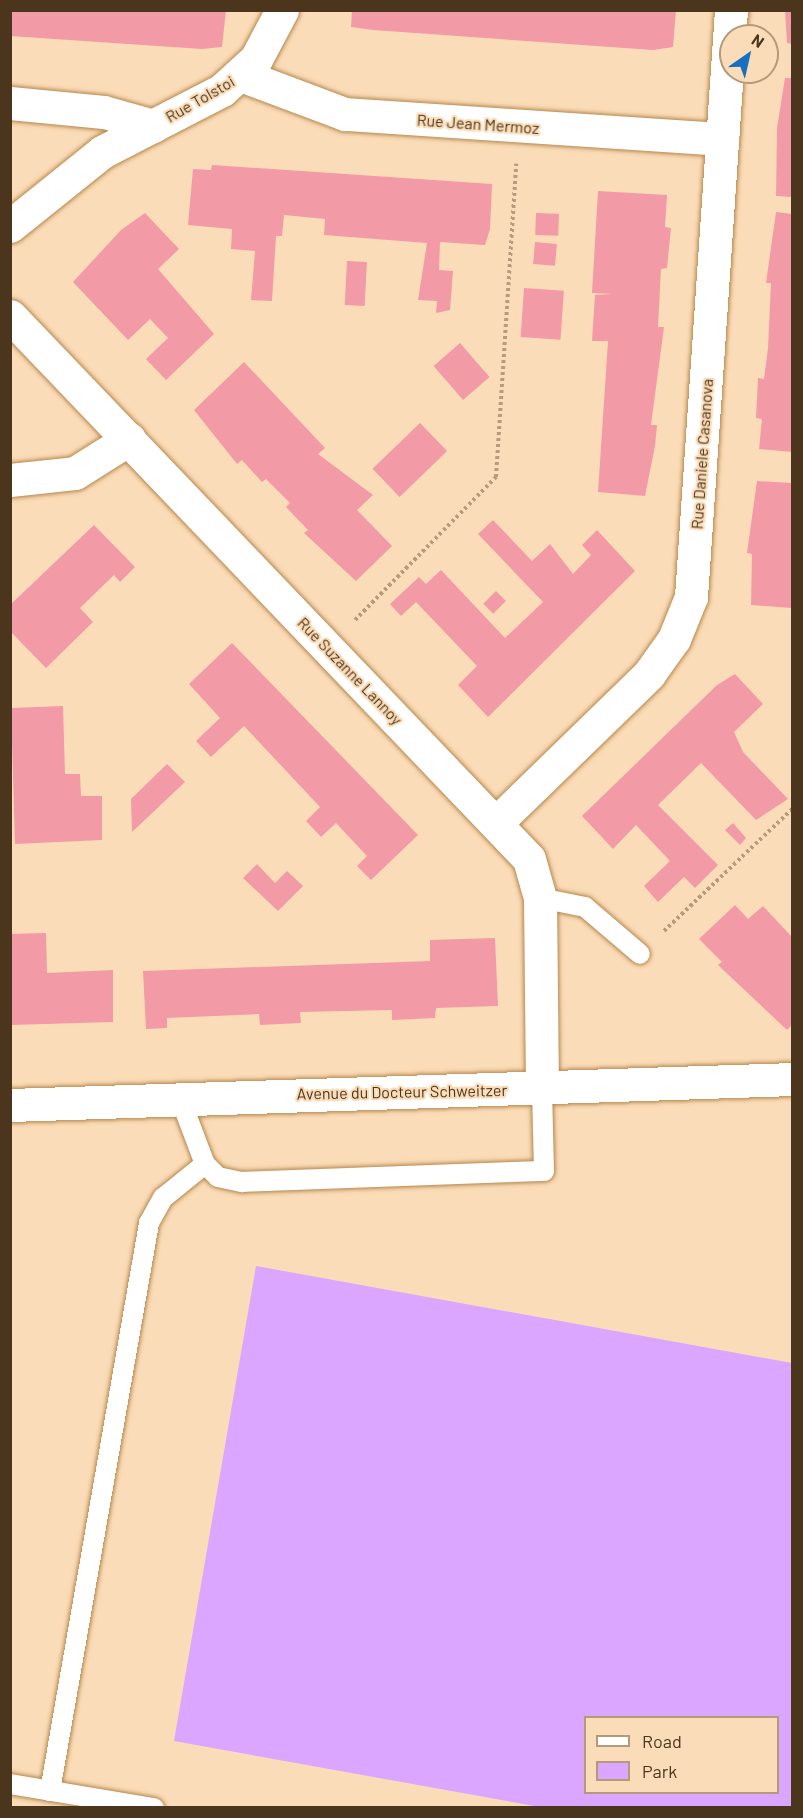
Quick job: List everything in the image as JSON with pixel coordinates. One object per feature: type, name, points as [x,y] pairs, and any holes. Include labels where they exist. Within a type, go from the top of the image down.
[{"type":"street","name":"Rue Tolstoi","points":[[10,226],[80,167],[241,75],[268,42],[282,10]]},
{"type":"street","name":"Rue Daniele Casanova","points":[[496,823],[650,674],[685,617],[695,574],[731,10]]},
{"type":"street","name":"Rue Jean Mermoz","points":[[241,75],[345,114],[722,139]]},
{"type":"street","name":"Rue Tolstoi","points":[[10,103],[113,114],[153,126]]},
{"type":"street","name":"Rue Suzanne Lannoy","points":[[10,316],[529,859],[540,898],[542,1089]]},
{"type":"street","points":[[10,480],[75,473],[129,439]]},
{"type":"street","name":"Avenue du Docteur Schweitzer","points":[[10,1105],[180,1098],[542,1089],[792,1078]]},
{"type":"lane","points":[[540,898],[585,907],[640,954]]},
{"type":"lane","points":[[180,1098],[206,1164],[218,1176],[242,1182],[544,1171],[542,1089]]},
{"type":"lane","points":[[50,1791],[149,1223],[163,1198],[206,1164]]},
{"type":"lane","points":[[10,1784],[154,1808]]},
{"type":"path","points":[[328,647],[496,477],[519,127]]},
{"type":"path","points":[[640,954],[792,809]]},
{"type":"green space","points":[[256,1266],[792,1363],[792,1807],[540,1807],[174,1741]]},
{"type":"building","points":[[10,10],[226,10],[222,47],[202,49],[10,36]]},
{"type":"building","points":[[352,10],[676,10],[673,47],[653,50],[373,30],[351,27]]},
{"type":"building","points":[[785,10],[792,10],[792,44],[787,43]]},
{"type":"building","points":[[785,78],[792,78],[792,197],[776,196],[777,128]]},
{"type":"building","points":[[212,165],[492,184],[490,229],[485,245],[440,242],[439,270],[453,271],[450,310],[436,313],[437,301],[418,300],[427,243],[324,235],[325,219],[284,215],[282,236],[276,236],[272,301],[251,300],[255,251],[231,249],[232,229],[188,225],[193,169],[211,170]]},
{"type":"building","points":[[598,191],[667,195],[665,227],[671,228],[667,268],[661,269],[658,327],[664,327],[651,425],[657,425],[645,496],[598,492],[608,341],[592,341],[595,295],[612,294],[592,293]]},
{"type":"building","points":[[776,212],[792,214],[792,452],[759,449],[762,419],[756,418],[758,378],[764,379],[768,348],[771,283],[766,283]]},
{"type":"building","points":[[145,213],[179,249],[158,269],[214,334],[166,380],[146,359],[168,338],[150,319],[128,340],[73,282],[121,230]]},
{"type":"building","points":[[536,213],[559,214],[558,236],[535,235]]},
{"type":"building","points":[[535,242],[557,244],[555,266],[533,264]]},
{"type":"building","points":[[347,261],[367,262],[365,306],[345,305]]},
{"type":"building","points":[[524,288],[564,291],[560,340],[521,337]]},
{"type":"building","points":[[460,343],[490,377],[463,400],[434,366]]},
{"type":"building","points":[[244,362],[325,448],[318,454],[373,495],[357,510],[392,546],[356,581],[304,533],[308,530],[286,507],[290,503],[266,479],[262,482],[242,460],[237,464],[194,410]]},
{"type":"building","points":[[420,423],[447,451],[400,497],[373,469]]},
{"type":"building","points":[[757,481],[792,483],[792,608],[751,605],[752,554],[747,553]]},
{"type":"building","points":[[493,520],[532,561],[550,544],[573,574],[591,555],[582,545],[597,530],[635,571],[488,717],[458,685],[477,666],[416,602],[401,616],[390,604],[419,577],[426,584],[441,570],[505,638],[543,602],[478,534]]},
{"type":"building","points":[[94,525],[135,567],[120,582],[114,575],[80,608],[93,622],[46,668],[10,631],[10,605]]},
{"type":"building","points":[[496,591],[506,601],[493,614],[483,604]]},
{"type":"building","points":[[232,643],[418,835],[371,880],[357,866],[367,856],[336,823],[321,837],[306,821],[320,807],[244,726],[211,757],[196,741],[220,718],[189,684]]},
{"type":"building","points":[[735,674],[763,704],[734,732],[743,752],[788,799],[756,820],[701,763],[658,805],[718,865],[695,888],[684,877],[658,902],[644,886],[670,861],[636,825],[613,849],[582,816],[717,685]]},
{"type":"building","points":[[63,706],[65,774],[80,774],[81,796],[102,796],[102,840],[15,844],[11,708]]},
{"type":"building","points":[[167,764],[185,782],[132,832],[131,799]]},
{"type":"building","points":[[733,823],[746,838],[740,845],[725,830]]},
{"type":"building","points":[[257,864],[275,883],[287,871],[303,886],[278,911],[243,878]]},
{"type":"building","points":[[735,905],[748,919],[763,906],[792,937],[792,1025],[787,1030],[718,965],[722,962],[699,939]]},
{"type":"building","points":[[46,933],[47,973],[113,970],[113,1022],[10,1025],[10,934]]},
{"type":"building","points":[[495,938],[498,1006],[436,1008],[435,1018],[392,1020],[392,1010],[300,1012],[301,1023],[260,1025],[259,1014],[167,1018],[167,1028],[146,1029],[143,971],[430,961],[430,940]]}]
